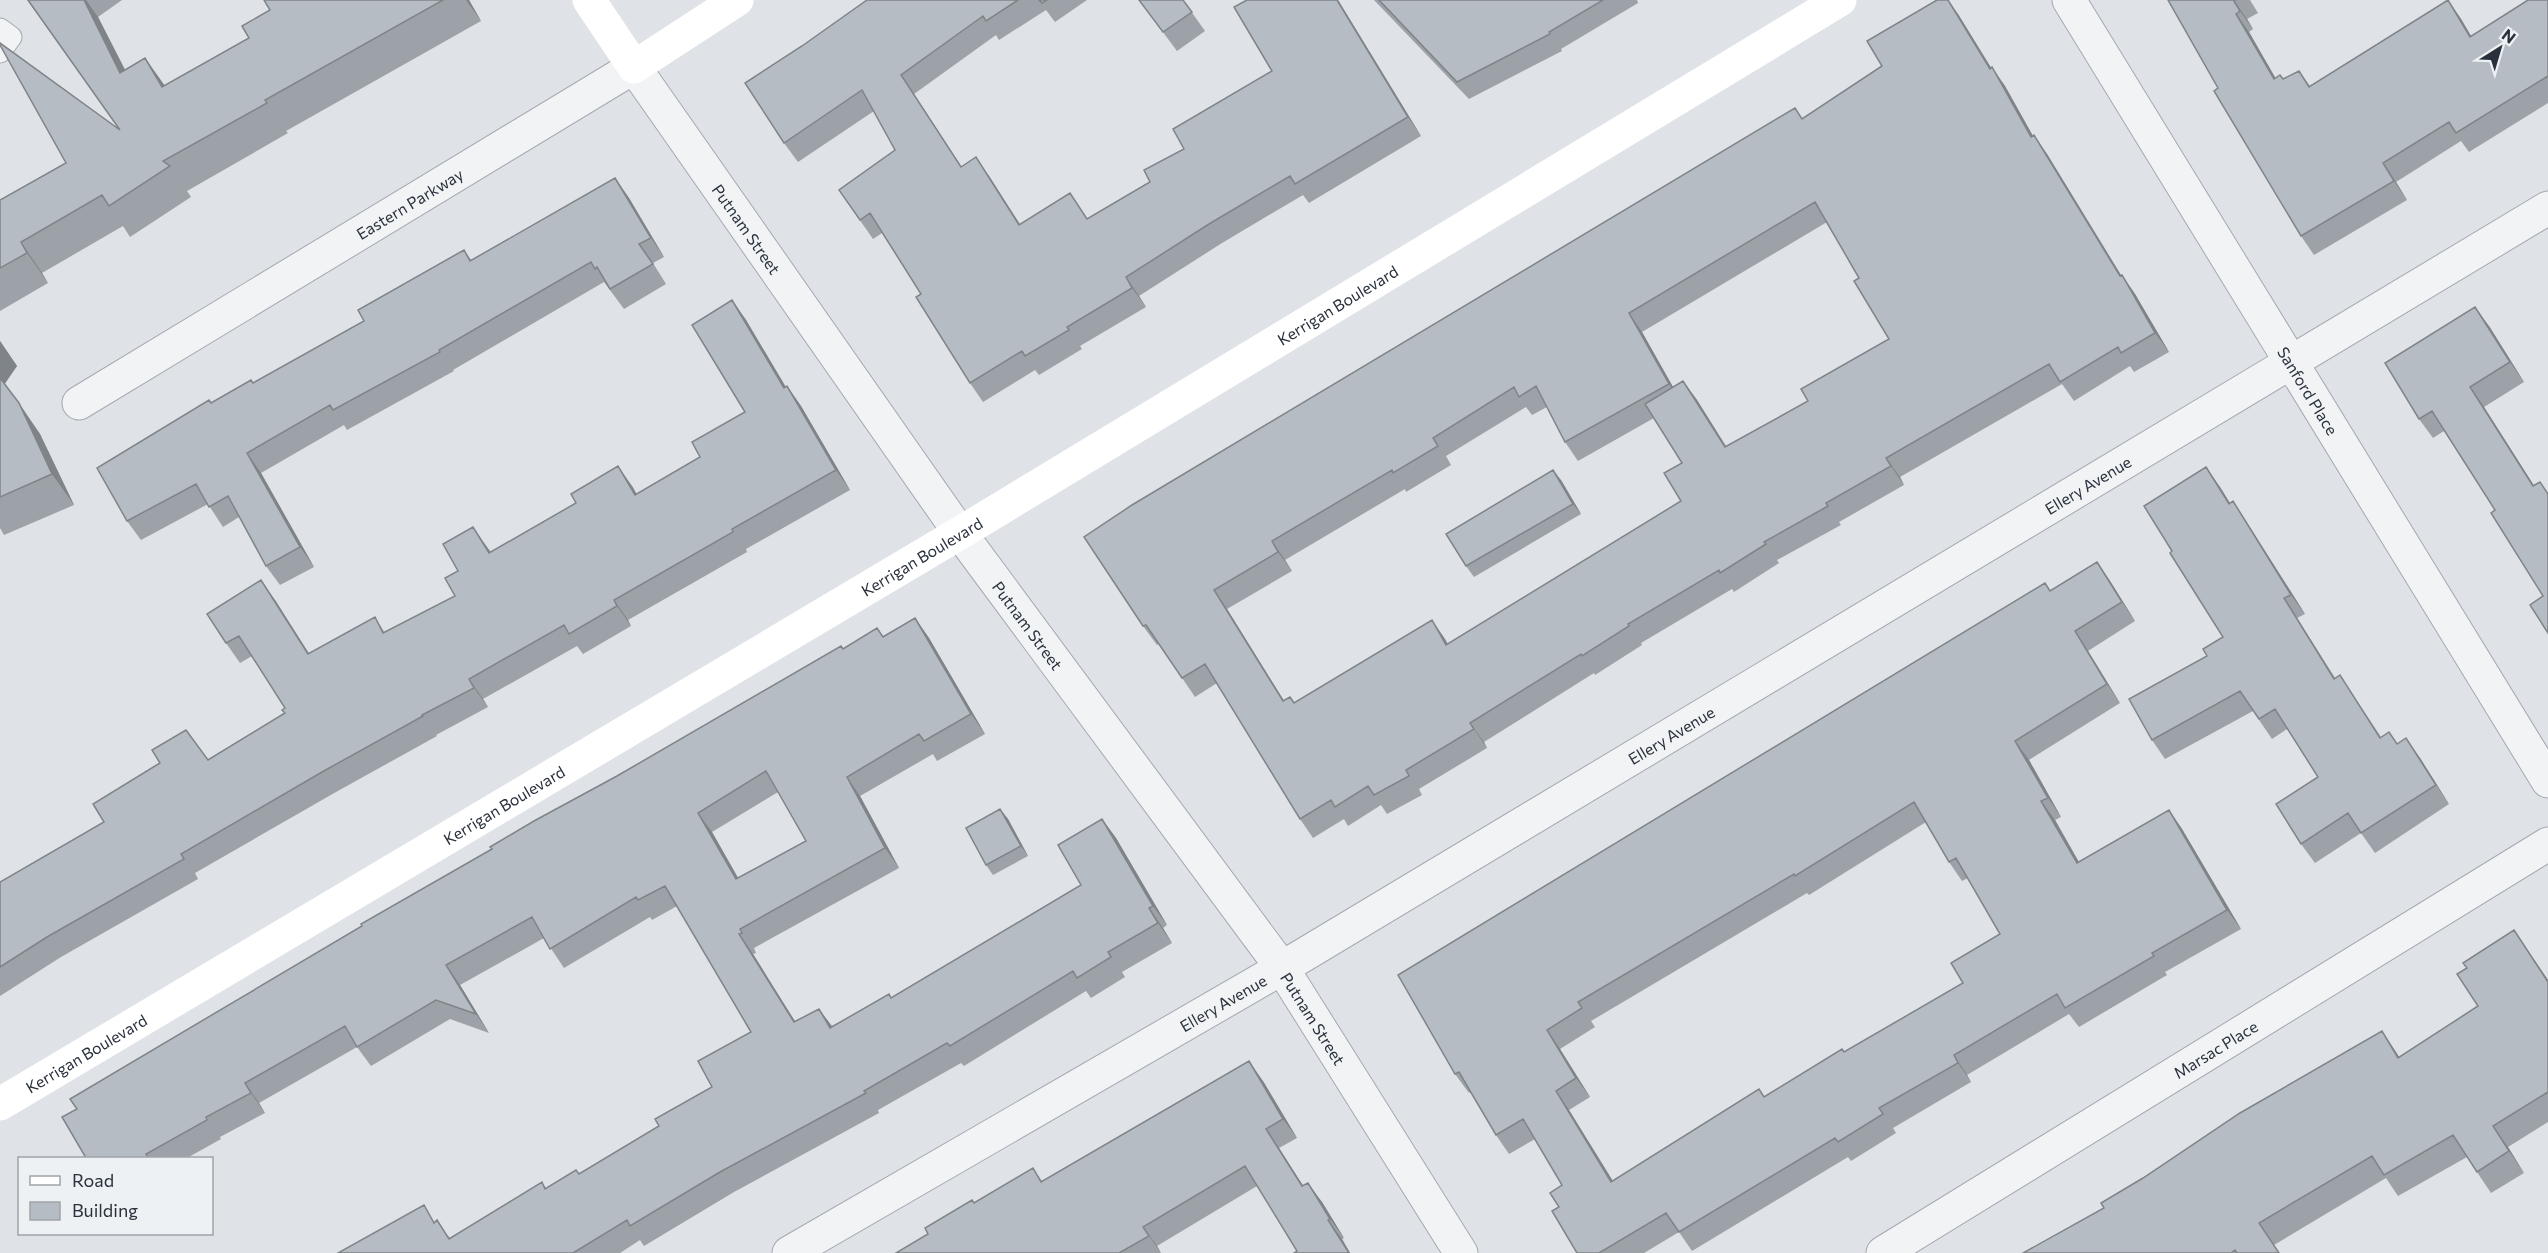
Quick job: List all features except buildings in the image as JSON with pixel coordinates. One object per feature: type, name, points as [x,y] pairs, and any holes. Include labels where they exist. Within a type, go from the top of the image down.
[{"type":"street","name":"Putnam Street","points":[[589,0],[634,68],[960,533],[1282,968],[1461,1253]]},
{"type":"street","name":"Eastern Parkway","points":[[79,403],[634,68],[737,0]]},
{"type":"street","name":"Kerrigan Boulevard","points":[[0,1104],[960,533],[1840,0]]},
{"type":"street","name":"Sanford Place","points":[[2069,0],[2548,781]]},
{"type":"street","name":"Ellery Avenue","points":[[789,1253],[1282,968],[2548,208]]},
{"type":"street","name":"Marsac Place","points":[[1883,1253],[2548,844]]},
{"type":"lane","points":[[0,28],[11,37],[0,52]]}]
